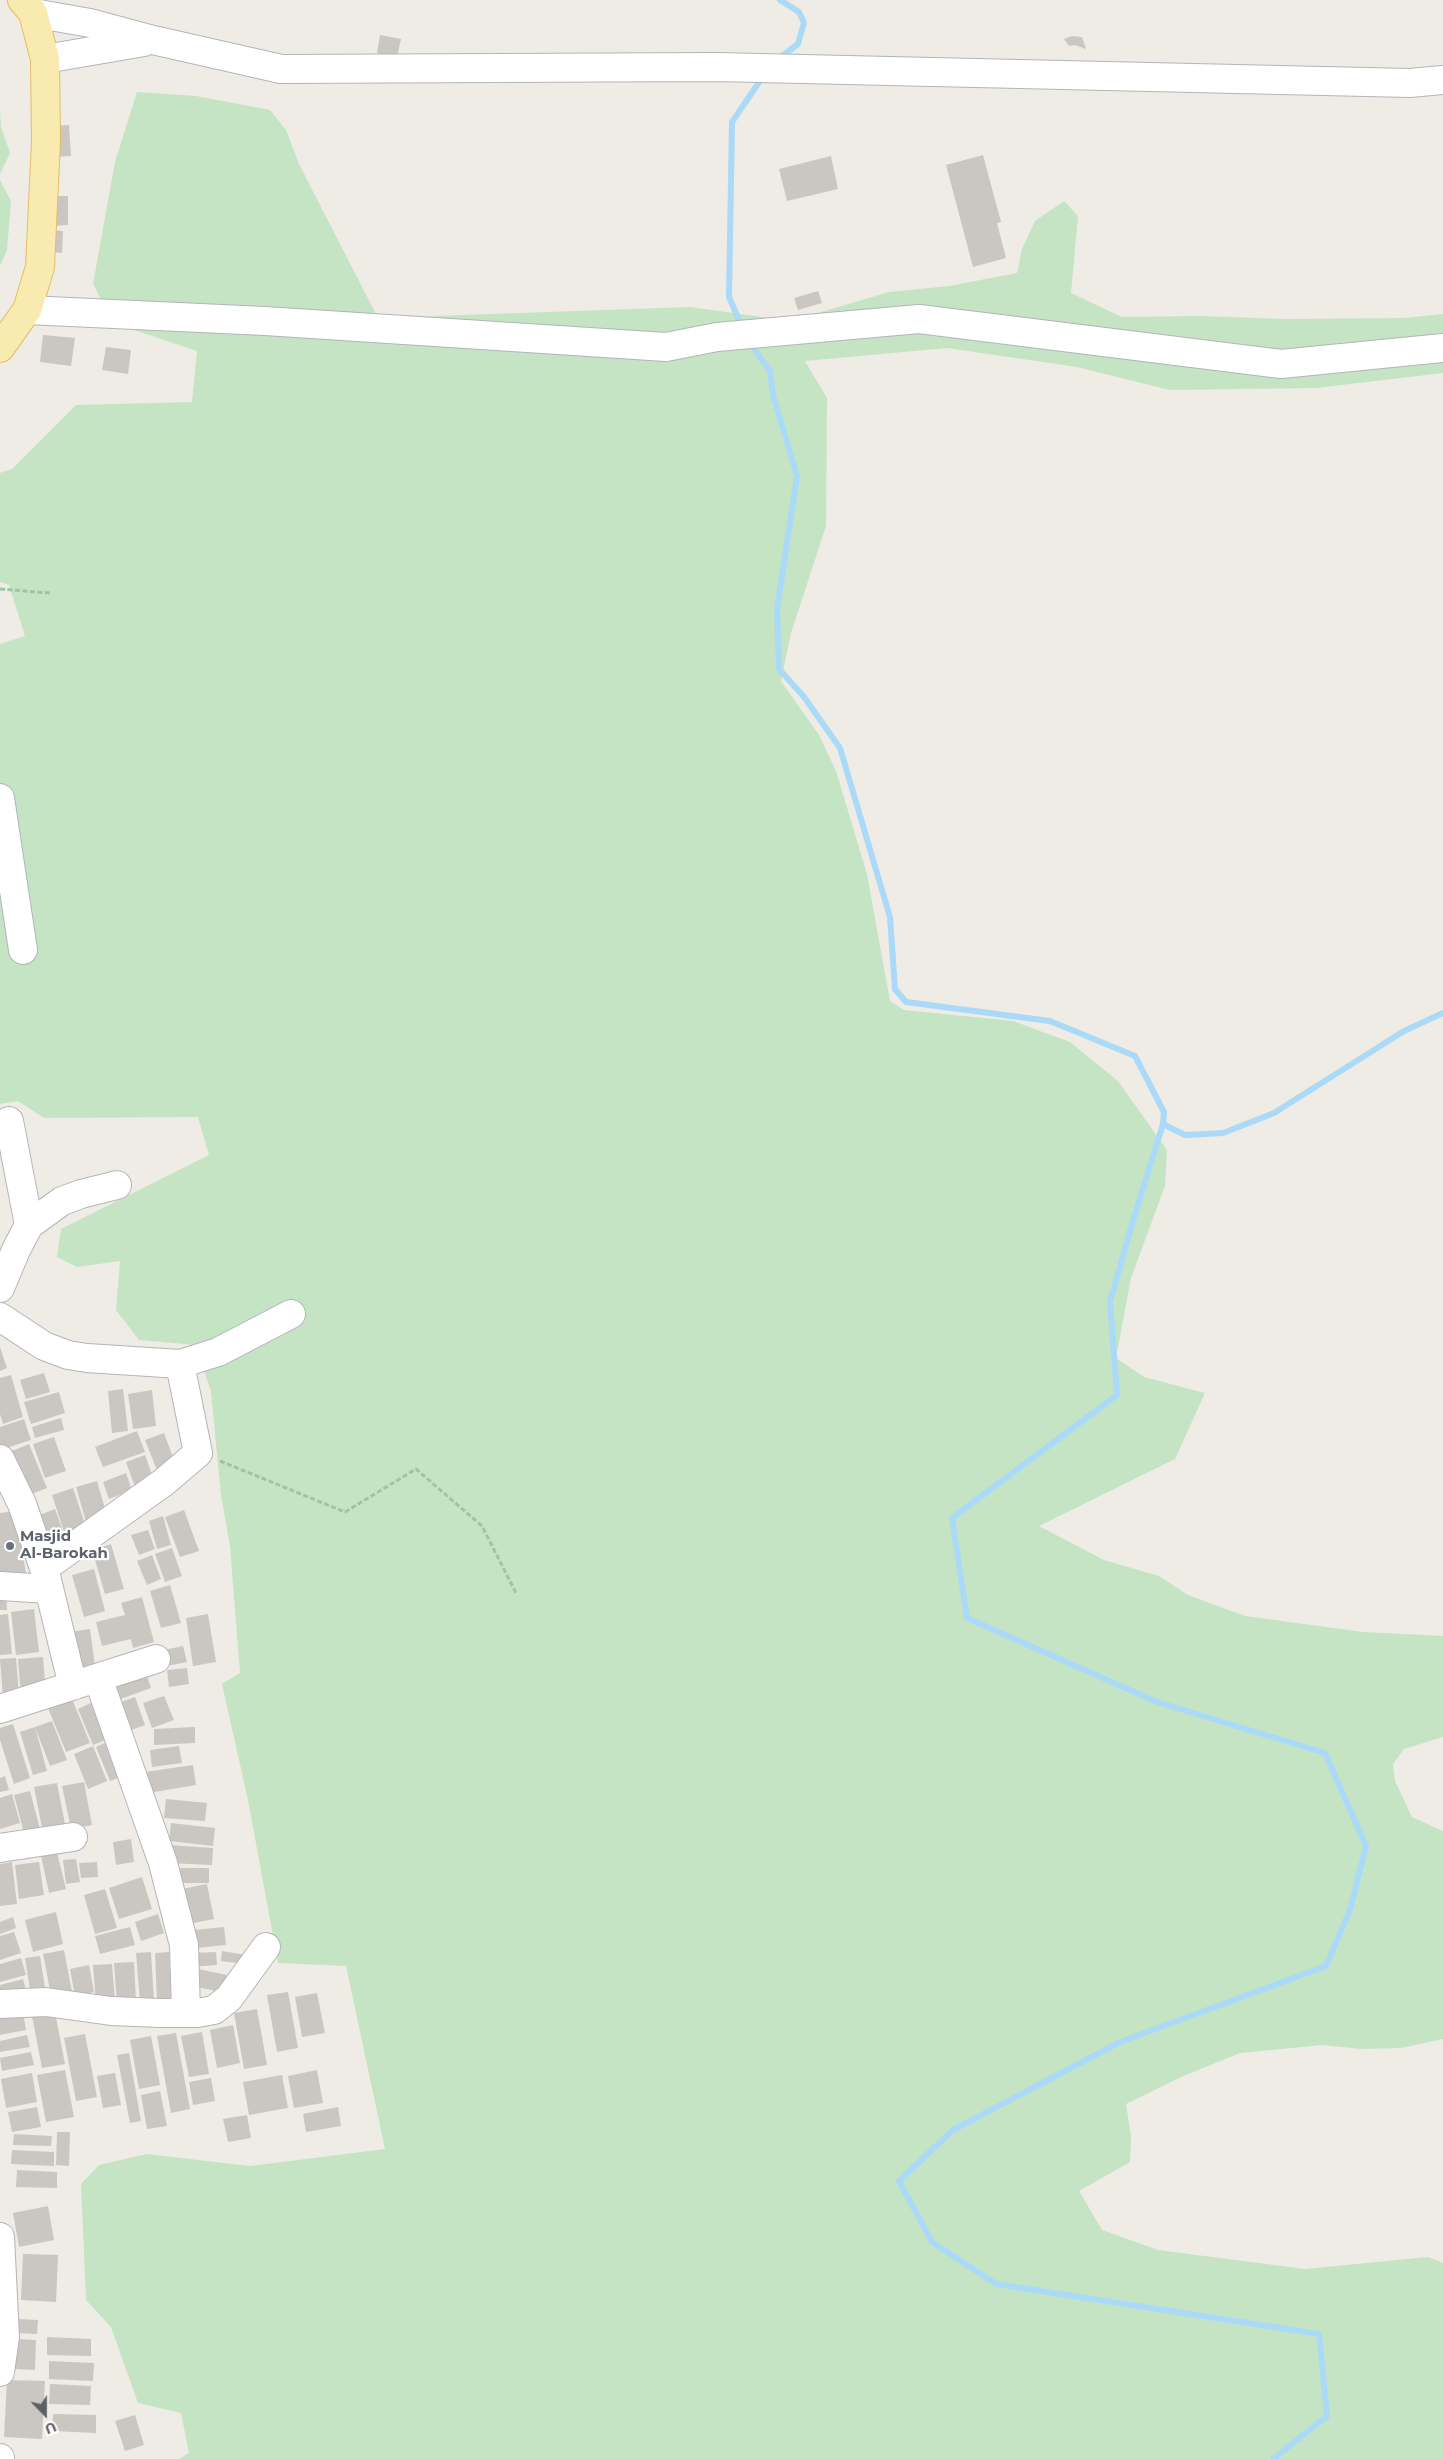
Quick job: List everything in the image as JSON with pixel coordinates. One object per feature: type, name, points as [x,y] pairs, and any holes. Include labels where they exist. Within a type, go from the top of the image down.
[{"type":"main road","points":[[0,348],[29,306],[40,266],[46,141],[45,59],[28,6]]},
{"type":"street","points":[[28,6],[153,40],[281,69],[716,67],[1400,82],[1443,80]]},
{"type":"street","points":[[45,59],[153,40]]},
{"type":"street","points":[[29,306],[666,347],[716,336],[919,319],[1281,364],[1443,348]]},
{"type":"street","points":[[0,798],[23,950]]},
{"type":"street","points":[[9,1120],[29,1225]]},
{"type":"street","points":[[0,1288],[29,1225],[62,1201],[117,1185]]},
{"type":"street","points":[[0,1317],[44,1346],[68,1355],[180,1364],[218,1352],[291,1314]]},
{"type":"street","points":[[0,1586],[46,1579],[198,1452],[180,1364]]},
{"type":"street","points":[[0,1459],[22,1504],[46,1579],[85,1682],[163,1863],[184,1945],[186,2012]]},
{"type":"street","points":[[0,1709],[156,1659]]},
{"type":"street","points":[[0,1848],[73,1837]]},
{"type":"street","points":[[0,2004],[46,2002],[111,2011],[186,2012],[214,2010],[229,1998],[266,1947]]},
{"type":"street","points":[[0,2237],[2,2339],[0,2372]]},
{"type":"path","points":[[0,589],[50,593]]},
{"type":"path","points":[[198,1452],[345,1512],[416,1469],[482,1526],[516,1593]]},
{"type":"green space","points":[[137,92],[196,96],[270,110],[286,130],[299,164],[378,318],[690,307],[791,321],[889,292],[949,286],[1017,273],[1022,249],[1035,221],[1064,201],[1078,216],[1071,293],[1122,317],[1404,318],[1443,314],[1443,373],[1316,388],[1170,390],[1077,367],[947,348],[805,361],[827,398],[826,526],[791,633],[781,681],[819,735],[836,771],[867,874],[890,1001],[904,1010],[1013,1021],[1070,1042],[1118,1081],[1167,1150],[1165,1186],[1131,1278],[1116,1358],[1144,1377],[1205,1393],[1175,1459],[1039,1526],[1104,1560],[1159,1576],[1188,1595],[1245,1616],[1363,1632],[1443,1636],[1443,1737],[1404,1749],[1393,1764],[1395,1781],[1412,1817],[1443,1831],[1443,2039],[1401,2048],[1361,2049],[1322,2045],[1240,2053],[1181,2077],[1126,2104],[1131,2136],[1130,2162],[1079,2191],[1102,2230],[1158,2250],[1305,2269],[1428,2257],[1443,2263],[1443,2459],[179,2459],[189,2453],[181,2413],[138,2403],[111,2327],[86,2300],[81,2184],[99,2165],[147,2154],[250,2166],[385,2149],[346,1966],[278,1963],[248,1800],[222,1684],[240,1673],[230,1546],[221,1495],[211,1392],[196,1345],[139,1340],[116,1310],[120,1261],[77,1267],[57,1257],[61,1229],[209,1155],[198,1117],[44,1118],[18,1101],[0,1104],[0,644],[25,636],[9,585],[0,582],[0,473],[12,469],[76,405],[192,402],[197,351],[113,323],[93,284],[115,162]]},
{"type":"green space","points":[[0,110],[1,127],[10,153],[0,174]]},
{"type":"green space","points":[[0,180],[11,201],[7,250],[0,266]]},
{"type":"building","points":[[380,35],[401,39],[397,57],[377,53]]},
{"type":"building","points":[[1072,36],[1082,37],[1086,49],[1075,45],[1069,46],[1064,39]]},
{"type":"building","points":[[69,125],[71,156],[51,157],[50,126]]},
{"type":"building","points":[[983,155],[1001,222],[997,223],[1006,258],[973,267],[946,165]]},
{"type":"building","points":[[831,156],[838,189],[787,201],[779,169]]},
{"type":"building","points":[[53,196],[68,196],[68,225],[52,226]]},
{"type":"building","points":[[50,230],[63,231],[62,253],[49,252]]},
{"type":"building","points":[[818,291],[822,303],[798,310],[794,298]]},
{"type":"building","points":[[43,335],[75,338],[71,366],[40,362]]},
{"type":"building","points":[[106,347],[131,350],[128,374],[102,370]]},
{"type":"building","points":[[0,1347],[7,1368],[0,1371]]},
{"type":"building","points":[[44,1373],[50,1392],[26,1399],[20,1380]]},
{"type":"building","points":[[11,1375],[23,1417],[3,1424],[0,1414],[0,1378]]},
{"type":"building","points":[[123,1389],[128,1431],[112,1433],[108,1391]]},
{"type":"building","points":[[152,1390],[156,1426],[133,1429],[128,1394]]},
{"type":"building","points":[[59,1392],[65,1413],[31,1424],[24,1402]]},
{"type":"building","points":[[61,1418],[64,1430],[35,1438],[32,1427]]},
{"type":"building","points":[[24,1419],[31,1440],[0,1450],[0,1427]]},
{"type":"building","points":[[137,1431],[145,1452],[103,1467],[95,1447]]},
{"type":"building","points":[[164,1433],[177,1468],[159,1475],[145,1440]]},
{"type":"building","points":[[54,1437],[66,1471],[45,1478],[33,1444]]},
{"type":"building","points":[[29,1444],[47,1488],[24,1497],[7,1453]]},
{"type":"building","points":[[145,1455],[155,1483],[136,1490],[126,1462]]},
{"type":"building","points":[[126,1473],[132,1490],[109,1499],[103,1482]]},
{"type":"building","points":[[97,1481],[108,1519],[87,1525],[76,1487]]},
{"type":"building","points":[[73,1488],[86,1527],[65,1535],[52,1495]]},
{"type":"building","points":[[55,1509],[68,1545],[50,1552],[37,1516]]},
{"type":"building","points":[[184,1510],[199,1551],[180,1557],[165,1517]]},
{"type":"building","name":"Masjid Al-Barokah","points":[[15,1511],[27,1579],[0,1578],[0,1513]]},
{"type":"building","points":[[163,1516],[171,1545],[157,1549],[149,1521]]},
{"type":"building","points":[[148,1530],[155,1549],[139,1555],[131,1535]]},
{"type":"building","points":[[111,1544],[124,1589],[105,1594],[92,1550]]},
{"type":"building","points":[[172,1548],[182,1576],[165,1582],[155,1554]]},
{"type":"building","points":[[152,1555],[161,1579],[147,1585],[137,1561]]},
{"type":"building","points":[[94,1569],[105,1611],[84,1617],[72,1575]]},
{"type":"building","points":[[170,1585],[181,1623],[161,1628],[150,1591]]},
{"type":"building","points":[[0,1591],[6,1591],[7,1610],[0,1610]]},
{"type":"building","points":[[142,1597],[154,1642],[133,1648],[131,1639],[102,1646],[96,1622],[125,1615],[121,1603]]},
{"type":"building","points":[[34,1609],[39,1652],[16,1655],[11,1612]]},
{"type":"building","points":[[8,1614],[12,1654],[0,1655],[0,1615]]},
{"type":"building","points":[[208,1614],[216,1662],[193,1666],[186,1618]]},
{"type":"building","points":[[90,1629],[96,1673],[76,1676],[69,1632]]},
{"type":"building","points":[[183,1646],[187,1662],[167,1666],[164,1650]]},
{"type":"building","points":[[43,1657],[46,1694],[21,1696],[18,1659]]},
{"type":"building","points":[[16,1658],[19,1696],[3,1697],[0,1659]]},
{"type":"building","points":[[187,1668],[189,1684],[169,1687],[167,1670]]},
{"type":"building","points":[[145,1670],[151,1688],[115,1701],[108,1683]]},
{"type":"building","points":[[164,1696],[174,1720],[152,1728],[143,1703]]},
{"type":"building","points":[[135,1697],[145,1725],[123,1733],[113,1705]]},
{"type":"building","points":[[72,1699],[90,1743],[66,1752],[48,1708]]},
{"type":"building","points":[[97,1700],[113,1737],[93,1745],[78,1709]]},
{"type":"building","points":[[52,1721],[67,1760],[50,1766],[35,1727]]},
{"type":"building","points":[[13,1724],[30,1778],[14,1784],[0,1740],[0,1728]]},
{"type":"building","points":[[35,1727],[47,1771],[33,1775],[20,1732]]},
{"type":"building","points":[[195,1727],[195,1743],[154,1745],[154,1729]]},
{"type":"building","points":[[114,1739],[129,1774],[110,1781],[96,1747]]},
{"type":"building","points":[[93,1746],[107,1781],[88,1789],[74,1754]]},
{"type":"building","points":[[179,1746],[182,1763],[152,1767],[150,1750]]},
{"type":"building","points":[[193,1765],[196,1785],[148,1793],[145,1772]]},
{"type":"building","points":[[5,1776],[9,1790],[0,1792],[0,1778]]},
{"type":"building","points":[[84,1782],[92,1825],[71,1829],[62,1786]]},
{"type":"building","points":[[57,1783],[66,1829],[43,1833],[34,1787]]},
{"type":"building","points":[[30,1791],[40,1829],[24,1833],[14,1795]]},
{"type":"building","points":[[12,1794],[20,1823],[0,1829],[0,1798]]},
{"type":"building","points":[[166,1799],[207,1803],[205,1821],[164,1818]]},
{"type":"building","points":[[171,1823],[215,1828],[213,1846],[169,1841]]},
{"type":"building","points":[[131,1839],[134,1862],[116,1865],[113,1842]]},
{"type":"building","points":[[169,1845],[213,1848],[212,1865],[168,1863]]},
{"type":"building","points":[[56,1848],[66,1889],[49,1893],[40,1851]]},
{"type":"building","points":[[76,1859],[80,1882],[66,1884],[63,1860]]},
{"type":"building","points":[[12,1862],[17,1904],[0,1906],[0,1864]]},
{"type":"building","points":[[39,1862],[44,1895],[19,1899],[15,1865]]},
{"type":"building","points":[[97,1862],[98,1877],[81,1878],[79,1863]]},
{"type":"building","points":[[173,1868],[209,1868],[209,1883],[173,1883]]},
{"type":"building","points":[[142,1877],[152,1909],[119,1919],[109,1888]]},
{"type":"building","points":[[207,1884],[214,1919],[183,1925],[177,1890]]},
{"type":"building","points":[[105,1889],[117,1928],[95,1934],[84,1895]]},
{"type":"building","points":[[56,1912],[63,1944],[33,1952],[25,1920]]},
{"type":"building","points":[[158,1914],[164,1933],[141,1941],[135,1922]]},
{"type":"building","points":[[13,1917],[16,1928],[0,1934],[0,1922]]},
{"type":"building","points":[[130,1927],[135,1945],[100,1954],[95,1936]]},
{"type":"building","points":[[224,1927],[226,1945],[186,1949],[184,1931]]},
{"type":"building","points":[[14,1932],[21,1953],[0,1960],[0,1936]]},
{"type":"building","points":[[64,1950],[72,1992],[51,1995],[43,1954]]},
{"type":"building","points":[[222,1951],[246,1955],[245,1964],[221,1961]]},
{"type":"building","points":[[151,1952],[154,2001],[140,2002],[136,1953]]},
{"type":"building","points":[[169,1952],[171,2000],[157,2001],[155,1953]]},
{"type":"building","points":[[216,1952],[217,1965],[190,1967],[189,1953]]},
{"type":"building","points":[[40,1956],[45,1988],[30,1990],[25,1958]]},
{"type":"building","points":[[21,1958],[26,1975],[0,1982],[0,1964]]},
{"type":"building","points":[[134,1962],[136,2002],[117,2003],[114,1963]]},
{"type":"building","points":[[112,1964],[115,2002],[96,2003],[93,1965]]},
{"type":"building","points":[[89,1965],[94,1992],[75,1996],[70,1969]]},
{"type":"building","points":[[198,1969],[227,1975],[224,1992],[195,1987]]},
{"type":"building","points":[[23,1979],[27,1994],[0,2000],[0,1985]]},
{"type":"building","points":[[288,1992],[298,2048],[277,2052],[267,1995]]},
{"type":"building","points":[[317,1993],[325,2033],[302,2037],[295,1997]]},
{"type":"building","points":[[257,2009],[267,2065],[244,2069],[234,2013]]},
{"type":"building","points":[[23,2012],[26,2030],[0,2035],[0,2016]]},
{"type":"building","points":[[55,2012],[65,2064],[42,2068],[32,2016]]},
{"type":"building","points":[[233,2025],[240,2063],[217,2068],[210,2030]]},
{"type":"building","points":[[202,2032],[209,2074],[189,2077],[181,2036]]},
{"type":"building","points":[[176,2033],[190,2109],[171,2113],[157,2036]]},
{"type":"building","points":[[85,2034],[97,2097],[76,2101],[64,2038]]},
{"type":"building","points":[[27,2035],[30,2047],[0,2052],[0,2041]]},
{"type":"building","points":[[151,2036],[160,2085],[139,2089],[130,2040]]},
{"type":"building","points":[[31,2052],[34,2065],[2,2071],[0,2058]]},
{"type":"building","points":[[129,2053],[141,2121],[130,2123],[117,2055]]},
{"type":"building","points":[[65,2070],[74,2117],[46,2122],[37,2075]]},
{"type":"building","points":[[317,2070],[323,2103],[294,2108],[288,2076]]},
{"type":"building","points":[[32,2073],[37,2102],[6,2108],[1,2079]]},
{"type":"building","points":[[115,2073],[121,2105],[103,2108],[97,2076]]},
{"type":"building","points":[[282,2075],[288,2108],[249,2115],[243,2082]]},
{"type":"building","points":[[211,2078],[215,2101],[193,2105],[189,2082]]},
{"type":"building","points":[[160,2091],[167,2126],[147,2129],[141,2095]]},
{"type":"building","points":[[37,2107],[41,2127],[12,2132],[8,2112]]},
{"type":"building","points":[[338,2107],[341,2126],[306,2132],[303,2114]]},
{"type":"building","points":[[247,2115],[251,2138],[228,2142],[223,2119]]},
{"type":"building","points":[[57,2132],[70,2132],[69,2166],[56,2165]]},
{"type":"building","points":[[14,2134],[52,2136],[51,2146],[13,2145]]},
{"type":"building","points":[[12,2150],[54,2152],[54,2166],[11,2164]]},
{"type":"building","points":[[17,2170],[57,2172],[57,2188],[16,2187]]},
{"type":"building","points":[[48,2206],[54,2240],[19,2247],[13,2213]]},
{"type":"building","points":[[23,2254],[58,2255],[56,2302],[21,2300]]},
{"type":"building","points":[[19,2319],[38,2320],[37,2334],[18,2333]]},
{"type":"building","points":[[47,2337],[91,2339],[91,2356],[47,2355]]},
{"type":"building","points":[[15,2339],[36,2340],[35,2370],[13,2369]]},
{"type":"building","points":[[49,2361],[94,2363],[93,2381],[49,2379]]},
{"type":"building","points":[[7,2380],[45,2381],[42,2439],[4,2437]]},
{"type":"building","points":[[50,2384],[91,2386],[90,2405],[49,2404]]},
{"type":"building","points":[[53,2414],[96,2415],[96,2433],[52,2431]]},
{"type":"building","points":[[135,2415],[144,2445],[125,2451],[115,2421]]},
{"type":"waterway","points":[[777,60],[798,44],[804,23],[799,12],[780,0]]},
{"type":"waterway","points":[[742,327],[729,297],[732,122],[764,75]]},
{"type":"waterway","points":[[748,341],[770,371],[773,395],[797,476],[777,609],[779,669],[804,697],[840,748],[890,917],[895,989],[906,1002],[1050,1021],[1135,1056],[1164,1112],[1163,1124],[1110,1302],[1117,1395],[952,1518],[967,1618],[1157,1702],[1325,1753],[1366,1846],[1350,1910],[1326,1966],[1120,2042],[953,2130],[899,2181],[932,2242],[996,2284],[1319,2334],[1327,2416],[1273,2459]]},
{"type":"waterway","points":[[1163,1124],[1185,1135],[1223,1133],[1274,1113],[1404,1031],[1443,1013]]},
{"type":"place","name":"Masjid Al-Barokah","points":[[10,1546]]}]
